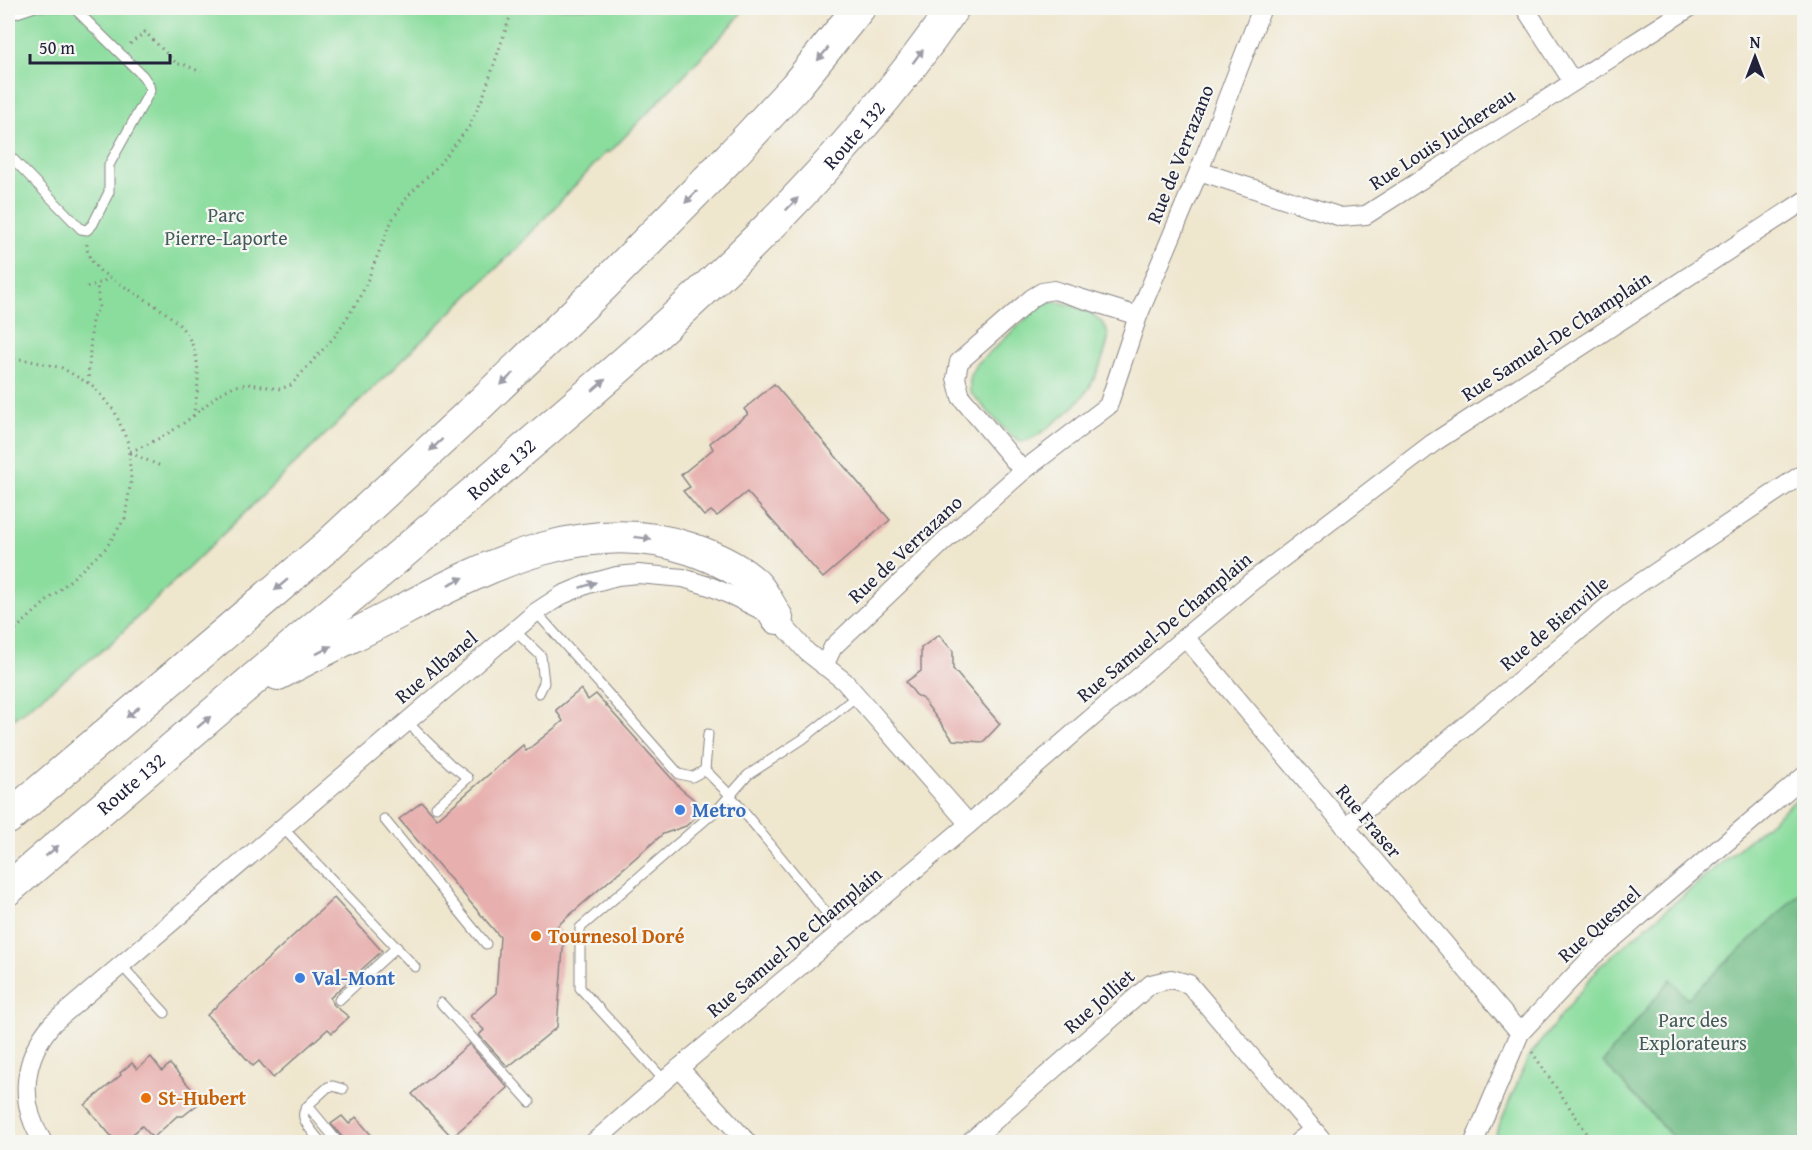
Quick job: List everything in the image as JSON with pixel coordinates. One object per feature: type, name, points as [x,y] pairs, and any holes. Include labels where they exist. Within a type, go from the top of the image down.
[{"type":"highway","points":[[8,819],[326,548],[511,375],[730,157],[795,87],[858,8]]},
{"type":"highway","name":"Route 132","points":[[8,889],[612,373],[767,230],[862,127],[923,51],[953,8]]},
{"type":"highway","points":[[234,696],[478,571],[530,552],[581,540],[614,537],[642,538],[682,546],[713,557],[736,569],[756,585],[777,618]]},
{"type":"street","name":"Rue de Verrazano","points":[[824,666],[833,647],[942,543],[1023,471],[1108,406],[1138,316],[1199,171],[1262,8]]},
{"type":"street","points":[[1526,8],[1573,82]]},
{"type":"street","name":"Rue Louis Juchereau","points":[[1199,171],[1341,218],[1366,215],[1689,8]]},
{"type":"street","name":"Rue Samuel-De Champlain","points":[[594,1143],[679,1068],[969,824],[1251,582],[1433,443],[1804,201]]},
{"type":"street","points":[[1023,471],[961,397],[956,378],[959,362],[1032,298],[1042,292],[1054,290],[1138,316]]},
{"type":"street","name":"Rue de Bienville","points":[[1345,827],[1619,597],[1804,473]]},
{"type":"street","name":"Rue Albanel","points":[[43,1143],[34,1127],[26,1098],[28,1067],[35,1048],[52,1023],[514,630],[555,598],[588,584],[617,576],[648,574],[677,577],[712,587],[777,618],[802,647],[858,695],[969,824]]},
{"type":"street","name":"Rue Fraser","points":[[1185,637],[1520,1033]]},
{"type":"street","name":"Rue Quesnel","points":[[1474,1143],[1520,1033],[1592,957],[1804,776]]},
{"type":"street","name":"Rue Jolliet","points":[[970,1143],[1151,984],[1171,979],[1188,984],[1319,1136]]},
{"type":"street","points":[[679,1068],[747,1143]]},
{"type":"street","points":[[1298,1143],[1319,1136]]},
{"type":"lane","points":[[8,16],[32,8]]},
{"type":"lane","points":[[8,154],[81,229],[87,230],[93,224],[109,192],[109,165],[150,91],[143,76],[74,8]]},
{"type":"lane","points":[[536,612],[680,774],[692,777],[705,770]]},
{"type":"lane","points":[[514,630],[541,656],[544,683],[539,693]]},
{"type":"lane","points":[[664,1081],[580,988],[580,927],[719,808],[748,775],[802,739],[858,695]]},
{"type":"lane","points":[[407,722],[451,765],[468,778],[436,807]]},
{"type":"lane","points":[[708,734],[705,770],[730,795],[841,931]]},
{"type":"lane","points":[[384,819],[486,944]]},
{"type":"lane","points":[[282,827],[415,967]]},
{"type":"lane","points":[[339,1000],[397,947]]},
{"type":"lane","points":[[121,965],[165,1013]]},
{"type":"lane","points":[[441,1003],[530,1102]]},
{"type":"lane","points":[[321,1143],[304,1123],[302,1115],[328,1087],[343,1089]]},
{"type":"lane","points":[[308,1106],[338,1143]]},
{"type":"path","points":[[129,452],[178,429],[219,394],[234,386],[251,384],[280,389],[291,385],[335,336],[361,296],[392,220],[408,196],[435,169],[469,127],[483,97],[513,8]]},
{"type":"path","points":[[120,53],[145,32],[177,64],[183,64],[201,72]]},
{"type":"path","points":[[87,230],[87,250],[100,271],[170,315],[183,327],[198,363],[193,416]]},
{"type":"path","points":[[87,287],[109,277]]},
{"type":"path","points":[[88,383],[92,319],[99,308],[97,284]]},
{"type":"path","points":[[8,360],[22,359],[62,368],[93,386],[114,412],[128,443],[131,480],[125,518],[106,548],[8,636]]},
{"type":"path","points":[[129,452],[163,467]]},
{"type":"path","points":[[1520,1033],[1593,1143]]},
{"type":"green space","name":"Parc Pierre-Laporte","points":[[8,8],[745,8],[731,26],[609,153],[607,151],[513,252],[109,645],[8,723]]},
{"type":"green space","points":[[1053,301],[1076,307],[1099,319],[1107,331],[1107,343],[1100,366],[1084,395],[1043,431],[1022,442],[1010,435],[970,392],[970,375],[976,365],[1042,304]]},
{"type":"green space","name":"Parc des Explorateurs","points":[[1804,793],[1804,1142],[1492,1142],[1528,1058],[1600,966]]},
{"type":"green space","points":[[1804,890],[1804,1142],[1677,1142],[1603,1062],[1671,979],[1687,999]]},
{"type":"building","points":[[774,384],[890,520],[823,578],[747,492],[717,516],[711,511],[704,516],[683,491],[690,487],[681,475],[713,449],[710,443],[748,414],[744,409]]},
{"type":"building","points":[[939,635],[953,651],[953,669],[1000,724],[983,742],[953,740],[922,698],[916,695],[906,682],[921,671],[921,648]]},
{"type":"building","points":[[581,689],[588,700],[596,694],[681,789],[697,802],[697,816],[686,826],[663,834],[556,927],[564,935],[557,1027],[508,1067],[479,1035],[484,1030],[470,1016],[496,993],[500,937],[399,819],[422,802],[437,819],[523,745],[526,751],[563,721],[556,710]]},
{"type":"building","name":"Val-Mont","points":[[334,898],[382,951],[330,998],[334,1005],[349,1017],[332,1033],[328,1029],[273,1078],[259,1061],[253,1066],[207,1015]]},
{"type":"building","points":[[469,1044],[508,1088],[452,1137],[412,1094]]},
{"type":"building","name":"St-Hubert","points":[[151,1057],[162,1071],[170,1064],[202,1101],[183,1116],[177,1116],[153,1138],[142,1126],[122,1143],[117,1143],[85,1105],[132,1063],[137,1069]]},
{"type":"building","points":[[342,1116],[349,1124],[356,1117],[378,1143],[345,1143],[331,1124]]},
{"type":"place","name":"Metro","points":[[680,810]]},
{"type":"place","name":"Tournesol Doré","points":[[536,936]]},
{"type":"place","name":"Val-Mont","points":[[300,978]]},
{"type":"place","name":"St-Hubert","points":[[146,1098]]}]
